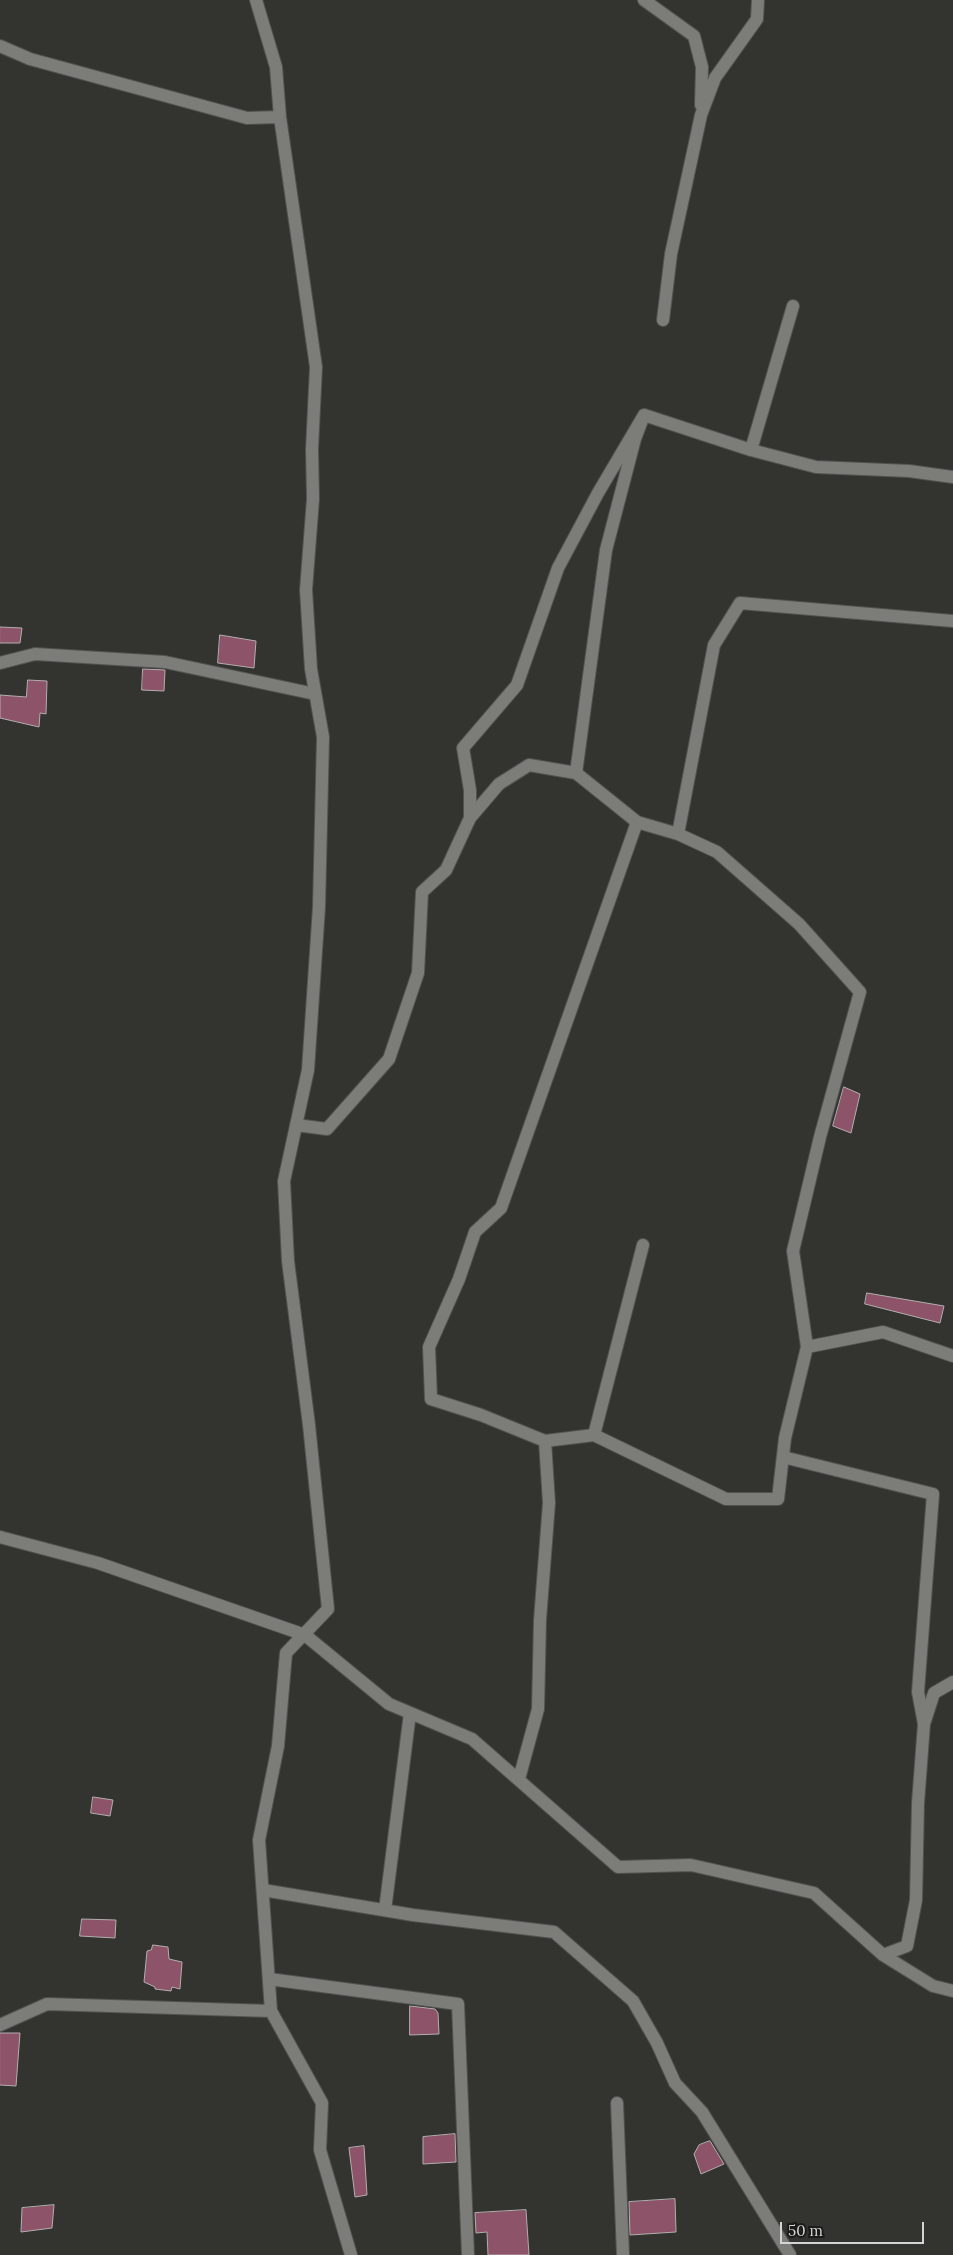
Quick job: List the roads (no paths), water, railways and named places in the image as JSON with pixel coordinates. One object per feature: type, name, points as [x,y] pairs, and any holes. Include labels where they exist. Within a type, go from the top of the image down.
[{"type":"street","points":[[256,0],[276,68],[280,117],[316,367],[312,449],[313,499],[306,590],[315,694],[323,737],[319,907],[308,1070],[284,1181],[288,1261],[309,1425],[328,1609],[286,1653],[278,1746],[260,1840],[271,2010],[322,2103],[320,2150],[351,2255]]},
{"type":"street","points":[[644,0],[694,36],[702,67],[701,114]]},
{"type":"street","points":[[663,320],[671,254],[701,114],[715,78],[757,19],[758,0]]},
{"type":"street","points":[[0,46],[30,59],[247,118],[280,117]]},
{"type":"street","points":[[751,450],[793,306]]},
{"type":"street","points":[[644,415],[751,450],[816,467],[909,471],[953,476]]},
{"type":"street","points":[[576,773],[606,550],[635,439],[644,415]]},
{"type":"street","points":[[470,818],[470,790],[464,748],[517,685],[558,568],[598,493],[644,415]]},
{"type":"street","points":[[678,834],[714,645],[740,603],[953,621]]},
{"type":"street","points":[[0,663],[35,654],[165,662],[315,694]]},
{"type":"street","points":[[296,1125],[327,1129],[389,1059],[418,973],[422,892],[446,870],[470,818],[499,784],[529,765],[576,773],[637,822],[678,834],[717,852],[799,924],[860,992],[820,1137],[793,1250],[807,1347],[798,1380],[783,1457],[778,1499],[726,1499],[594,1435],[544,1441],[432,1399],[429,1348],[459,1279],[475,1232],[501,1208],[637,822]]},
{"type":"street","points":[[594,1435],[643,1245]]},
{"type":"street","points":[[807,1347],[884,1332],[953,1356]]},
{"type":"street","points":[[519,1779],[538,1709],[540,1620],[550,1503],[544,1441]]},
{"type":"street","points":[[783,1457],[933,1494],[918,1692],[924,1724]]},
{"type":"street","points":[[0,1537],[98,1562],[305,1634],[389,1704],[472,1739],[618,1867],[691,1865],[814,1893],[883,1955],[933,1986],[953,1991]]},
{"type":"street","points":[[883,1955],[907,1946],[916,1900],[918,1803],[924,1724],[934,1693],[953,1682]]},
{"type":"street","points":[[385,1910],[410,1713]]},
{"type":"street","points":[[263,1890],[385,1910],[554,1932],[633,2001],[657,2043],[675,2083],[702,2112],[790,2255]]},
{"type":"street","points":[[269,1979],[458,2004],[468,2255]]},
{"type":"street","points":[[0,2025],[48,2004],[271,2010]]},
{"type":"street","points":[[617,2103],[623,2255]]}]
